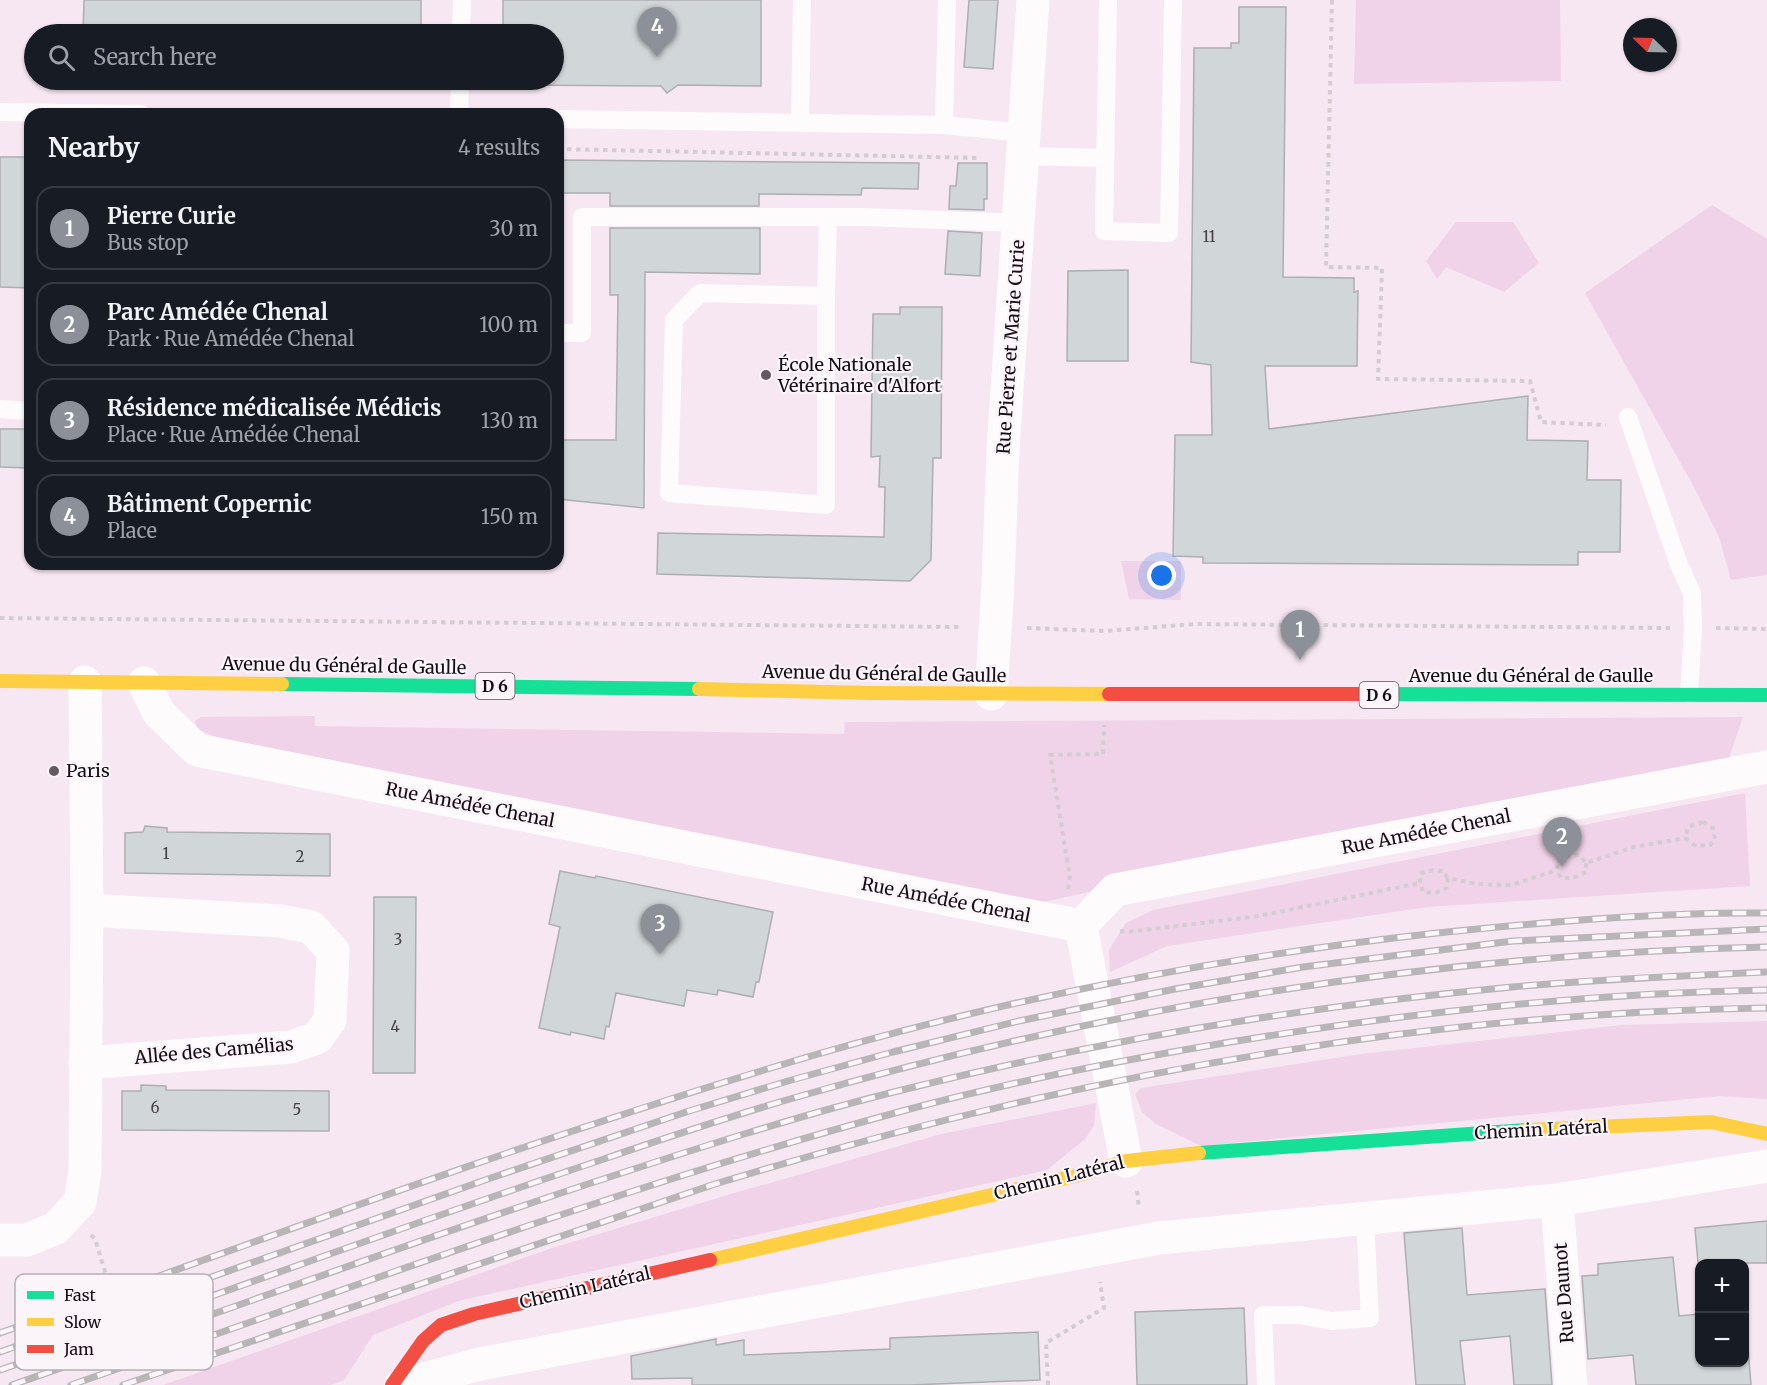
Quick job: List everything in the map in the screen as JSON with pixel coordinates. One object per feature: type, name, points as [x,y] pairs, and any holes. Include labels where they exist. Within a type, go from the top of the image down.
[{"type":"main road","name":"Avenue du Général de Gaulle","points":[[0,681],[576,686],[861,693],[1767,695]]},
{"type":"main road","name":"Chemin Latéral","points":[[392,1385],[423,1341],[441,1325],[474,1314],[1079,1175],[1132,1175],[1192,1153],[1543,1129],[1711,1122],[1767,1134]]},
{"type":"street","name":"Rue Pierre et Marie Curie","points":[[991,694],[1003,450],[1034,0]]},
{"type":"street","points":[[0,1240],[27,1240],[64,1219],[80,1202],[85,1171],[87,910],[85,682]]},
{"type":"street","name":"Rue Amédée Chenal","points":[[144,683],[159,713],[197,750],[1081,926],[1115,890],[1767,767]]},
{"type":"street","name":"Allée des Camélias","points":[[85,1063],[291,1047],[317,1038],[330,1020],[333,951],[311,927],[280,921],[87,910]]},
{"type":"street","points":[[1081,926],[1114,1099],[1132,1175]]},
{"type":"street","points":[[401,1385],[480,1364],[1159,1238],[1557,1200],[1767,1166]]},
{"type":"street","name":"Rue Daunot","points":[[1557,1200],[1571,1385]]},
{"type":"lane","points":[[461,24],[462,0]]},
{"type":"lane","points":[[800,123],[802,0]]},
{"type":"lane","points":[[944,124],[947,0]]},
{"type":"lane","points":[[1108,0],[1104,231],[1169,233],[1173,0]]},
{"type":"lane","points":[[459,108],[460,90]]},
{"type":"lane","points":[[0,112],[24,112]]},
{"type":"lane","points":[[564,120],[944,124],[1023,145],[1105,158]]},
{"type":"lane","points":[[564,333],[582,333],[582,217],[828,217],[1020,223]]},
{"type":"lane","points":[[826,296],[700,293],[674,320],[669,494],[826,505],[828,217]]},
{"type":"lane","points":[[0,409],[24,411]]},
{"type":"lane","points":[[1629,422],[1678,565],[1692,593],[1693,628],[1689,694]]},
{"type":"lane","points":[[1266,1385],[1263,1315],[1300,1315],[1332,1321],[1370,1318],[1365,1219]]},
{"type":"path","points":[[1332,0],[1326,267],[1382,268],[1378,379],[1530,381],[1541,422],[1629,422]]},
{"type":"path","points":[[564,149],[981,158]]},
{"type":"path","points":[[0,618],[969,627]]},
{"type":"path","points":[[1018,628],[1105,631],[1206,624],[1767,629]]},
{"type":"path","points":[[1070,878],[1050,755],[1103,754],[1104,725]]},
{"type":"path","points":[[1586,863],[1634,847],[1685,838],[1696,846],[1710,845],[1715,840],[1713,828],[1703,822],[1688,827],[1685,838]]},
{"type":"path","points":[[1580,855],[1586,863],[1586,872],[1574,878],[1561,878],[1557,870],[1557,861],[1568,856],[1580,855]]},
{"type":"path","points":[[1433,870],[1443,871],[1448,878],[1447,888],[1435,893],[1423,892],[1420,883],[1421,873],[1433,870]]},
{"type":"path","points":[[1448,878],[1476,884],[1512,885],[1557,870]]},
{"type":"path","points":[[1115,931],[1128,932],[1259,916],[1420,883]]},
{"type":"path","points":[[1132,1175],[1140,1204]]},
{"type":"path","points":[[64,1219],[95,1239],[105,1274]]},
{"type":"path","points":[[1048,1385],[1046,1342],[1104,1308],[1100,1282]]},
{"type":"shaded area","points":[[1356,0],[1560,0],[1561,81],[1354,84]]},
{"type":"shaded area","points":[[1712,205],[1767,239],[1767,575],[1731,580],[1719,537],[1694,487],[1585,293]]},
{"type":"shaded area","points":[[1456,222],[1513,222],[1539,263],[1504,292],[1446,267],[1437,279],[1426,261]]},
{"type":"shaded area","points":[[1121,561],[1181,561],[1181,600],[1129,599]]},
{"type":"shaded area","points":[[315,716],[315,726],[844,734],[845,722],[1743,717],[1729,758],[1033,904],[223,740],[197,729],[195,721],[201,717]]},
{"type":"shaded area","points":[[1745,793],[1750,886],[1428,907],[1167,946],[1110,972],[1109,950],[1126,923],[1153,910]]},
{"type":"shaded area","points":[[1767,1021],[1767,1099],[1720,1096],[1201,1146],[1156,1124],[1142,1112],[1135,1094],[1141,1088],[1361,1054],[1622,1025]]},
{"type":"shaded area","points":[[1096,1103],[1094,1126],[1085,1139],[1047,1170],[458,1301],[373,1335],[344,1380],[331,1385],[163,1385],[206,1370],[213,1370],[213,1367],[549,1249],[941,1134]]},
{"type":"building","points":[[84,0],[421,0],[421,24],[83,24]]},
{"type":"building","points":[[503,0],[761,0],[761,86],[678,85],[667,93],[661,86],[564,85],[564,24],[503,24]]},
{"type":"building","points":[[969,0],[998,0],[993,69],[964,67]]},
{"type":"building","points":[[1239,7],[1286,7],[1283,277],[1354,278],[1354,292],[1358,291],[1357,366],[1265,366],[1269,429],[1528,396],[1527,440],[1588,441],[1587,480],[1621,480],[1620,552],[1578,552],[1578,565],[1203,563],[1203,557],[1173,556],[1175,435],[1212,435],[1211,365],[1191,362],[1194,48],[1231,48],[1231,43],[1239,43]]},
{"type":"building","points":[[0,157],[24,157],[24,288],[0,287]]},
{"type":"building","points":[[564,160],[919,163],[918,189],[862,188],[861,195],[759,194],[759,206],[610,206],[610,193],[564,193]]},
{"type":"building","points":[[958,163],[987,163],[987,199],[984,199],[984,210],[949,209],[950,186],[956,186]]},
{"type":"building","points":[[610,228],[760,228],[760,274],[645,272],[644,508],[564,500],[564,440],[616,440],[618,295],[610,295]]},
{"type":"building","points":[[948,231],[982,233],[980,276],[945,274]]},
{"type":"building","points":[[1128,270],[1128,361],[1067,361],[1068,271]]},
{"type":"building","points":[[900,307],[942,307],[941,458],[933,458],[931,560],[910,581],[657,574],[658,533],[884,537],[885,487],[879,487],[880,456],[871,457],[873,314],[900,314]]},
{"type":"building","points":[[0,429],[24,429],[24,468],[0,467]]},
{"type":"building","points":[[145,826],[167,828],[167,832],[330,834],[330,876],[125,873],[125,833],[143,832]]},
{"type":"building","points":[[560,871],[595,878],[596,876],[773,912],[759,982],[756,982],[753,997],[718,990],[717,995],[687,990],[684,1006],[616,993],[609,1027],[606,1026],[604,1039],[539,1028],[560,927],[549,924]]},
{"type":"building","points":[[374,897],[416,897],[415,1073],[373,1073]]},
{"type":"building","points":[[141,1085],[166,1086],[166,1090],[329,1091],[329,1131],[122,1130],[122,1091],[141,1091]]},
{"type":"building","points":[[1767,1221],[1767,1263],[1749,1263],[1749,1259],[1698,1259],[1695,1228]]},
{"type":"building","points":[[1462,1228],[1467,1295],[1545,1289],[1552,1385],[1514,1385],[1510,1336],[1460,1341],[1465,1385],[1416,1385],[1404,1233]]},
{"type":"building","points":[[1673,1257],[1679,1316],[1695,1314],[1695,1367],[1749,1367],[1749,1360],[1751,1385],[1636,1385],[1633,1355],[1588,1359],[1582,1276],[1598,1275],[1598,1264]]},
{"type":"building","points":[[1244,1308],[1247,1385],[1137,1385],[1135,1312]]},
{"type":"building","points":[[1038,1332],[1040,1380],[910,1385],[692,1385],[692,1378],[632,1379],[631,1356],[716,1339],[716,1345],[744,1340],[744,1355],[890,1349],[890,1338]]},
{"type":"railway","points":[[165,1274],[380,1197],[668,1100],[846,1046],[1013,1004],[1182,970],[1352,943],[1437,933],[1643,916],[1767,913]]},
{"type":"railway","points":[[213,1276],[485,1180],[689,1111],[893,1052],[1019,1021],[1175,989],[1303,967],[1513,941],[1767,929]]},
{"type":"railway","points":[[213,1296],[523,1186],[694,1129],[790,1099],[910,1066],[1030,1037],[1152,1012],[1274,991],[1396,974],[1519,961],[1643,952],[1767,947]]},
{"type":"railway","points":[[213,1314],[444,1233],[744,1134],[902,1090],[1053,1055],[1205,1027],[1435,995],[1544,984],[1767,972]]},
{"type":"railway","points":[[213,1335],[486,1240],[695,1172],[906,1110],[1086,1068],[1268,1036],[1392,1018],[1579,999],[1767,990]]},
{"type":"railway","points":[[213,1354],[715,1184],[973,1113],[1104,1084],[1235,1059],[1367,1038],[1500,1023],[1633,1013],[1767,1008]]},
{"type":"railway","points":[[0,1333],[15,1328]]},
{"type":"railway","points":[[0,1352],[15,1347]]},
{"type":"railway","points":[[0,1370],[15,1365]]},
{"type":"railway","points":[[12,1385],[55,1370]]},
{"type":"railway","points":[[71,1385],[114,1370]]},
{"type":"railway","points":[[123,1385],[167,1370]]},
{"type":"traffic: fast","points":[[282,684],[699,689]]},
{"type":"traffic: fast","points":[[1372,694],[1767,695]]},
{"type":"traffic: fast","points":[[1199,1153],[1526,1130]]},
{"type":"traffic: slow","points":[[0,681],[282,684]]},
{"type":"traffic: slow","points":[[699,689],[873,693],[1109,694]]},
{"type":"traffic: slow","points":[[1526,1130],[1711,1122],[1767,1134]]},
{"type":"traffic: slow","points":[[710,1260],[1079,1175],[1126,1161],[1199,1153]]},
{"type":"traffic: jam","points":[[1109,694],[1372,694]]},
{"type":"traffic: jam","points":[[392,1385],[423,1341],[441,1325],[474,1314],[710,1260]]},
{"type":"place","name":"Bâtiment Copernic","points":[[657,57]]},
{"type":"place","name":"École Nationale Vétérinaire d'Alfort","points":[[766,375]]},
{"type":"place","name":"Pierre Curie","points":[[1300,660]]},
{"type":"place","name":"Paris","points":[[54,771]]},
{"type":"place","name":"Parc Amédée Chenal","points":[[1562,867]]},
{"type":"place","name":"Résidence médicalisée Médicis","points":[[660,954]]}]
